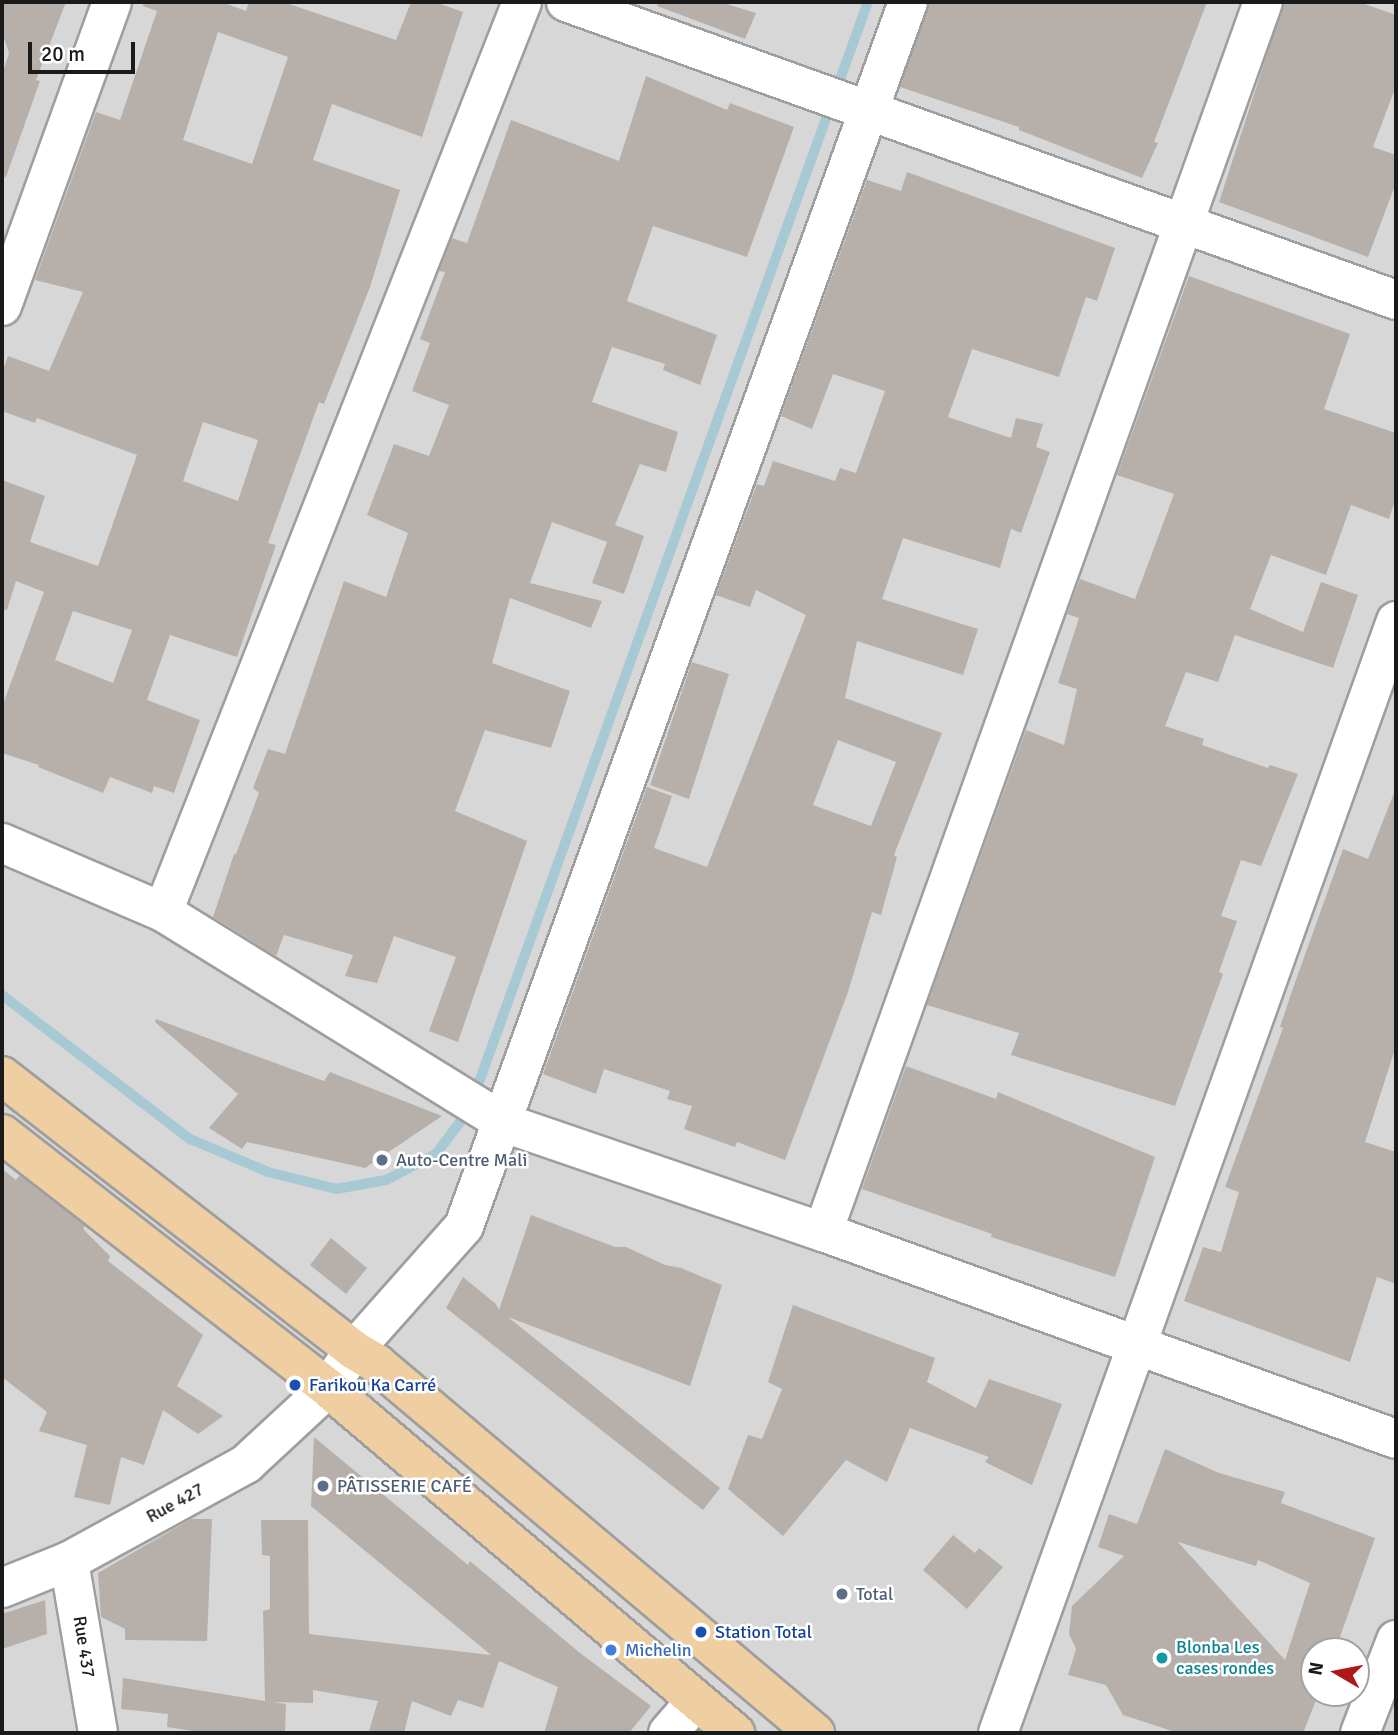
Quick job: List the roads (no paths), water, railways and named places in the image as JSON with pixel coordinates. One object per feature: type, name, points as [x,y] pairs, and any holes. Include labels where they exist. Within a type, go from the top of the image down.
[{"type":"main road","points":[[2,1076],[354,1350],[377,1364],[815,1733]]},
{"type":"main road","points":[[2,1134],[328,1388],[695,1702],[735,1733]]},
{"type":"street","points":[[2,306],[112,2]]},
{"type":"street","points":[[163,912],[522,2]]},
{"type":"street","points":[[566,2],[1396,300]]},
{"type":"street","name":"Rue 427","points":[[2,1588],[69,1561],[246,1464],[328,1388],[354,1350],[464,1226],[504,1123],[908,2]]},
{"type":"street","points":[[823,1232],[1263,2]]},
{"type":"street","points":[[998,1733],[1396,621]]},
{"type":"street","points":[[2,843],[163,912],[504,1123],[823,1232],[1396,1439]]},
{"type":"street","name":"Rue 437","points":[[69,1561],[98,1733]]},
{"type":"street","points":[[1360,1733],[1396,1640]]},
{"type":"street","points":[[668,1733],[695,1702]]},
{"type":"waterway","points":[[2,995],[190,1139],[268,1172],[336,1189],[386,1180],[436,1154],[469,1110],[868,2]]},
{"type":"place","name":"Auto-Centre Mali","points":[[382,1160]]},
{"type":"place","name":"Farikou Ka Carré","points":[[295,1385]]},
{"type":"place","name":"PÂTISSERIE CAFÉ","points":[[323,1486]]},
{"type":"place","name":"Total","points":[[842,1594]]},
{"type":"place","name":"Station Total","points":[[701,1632]]},
{"type":"place","name":"Michelin","points":[[611,1650]]},
{"type":"place","name":"Blonba Les cases rondes","points":[[1162,1658]]}]
